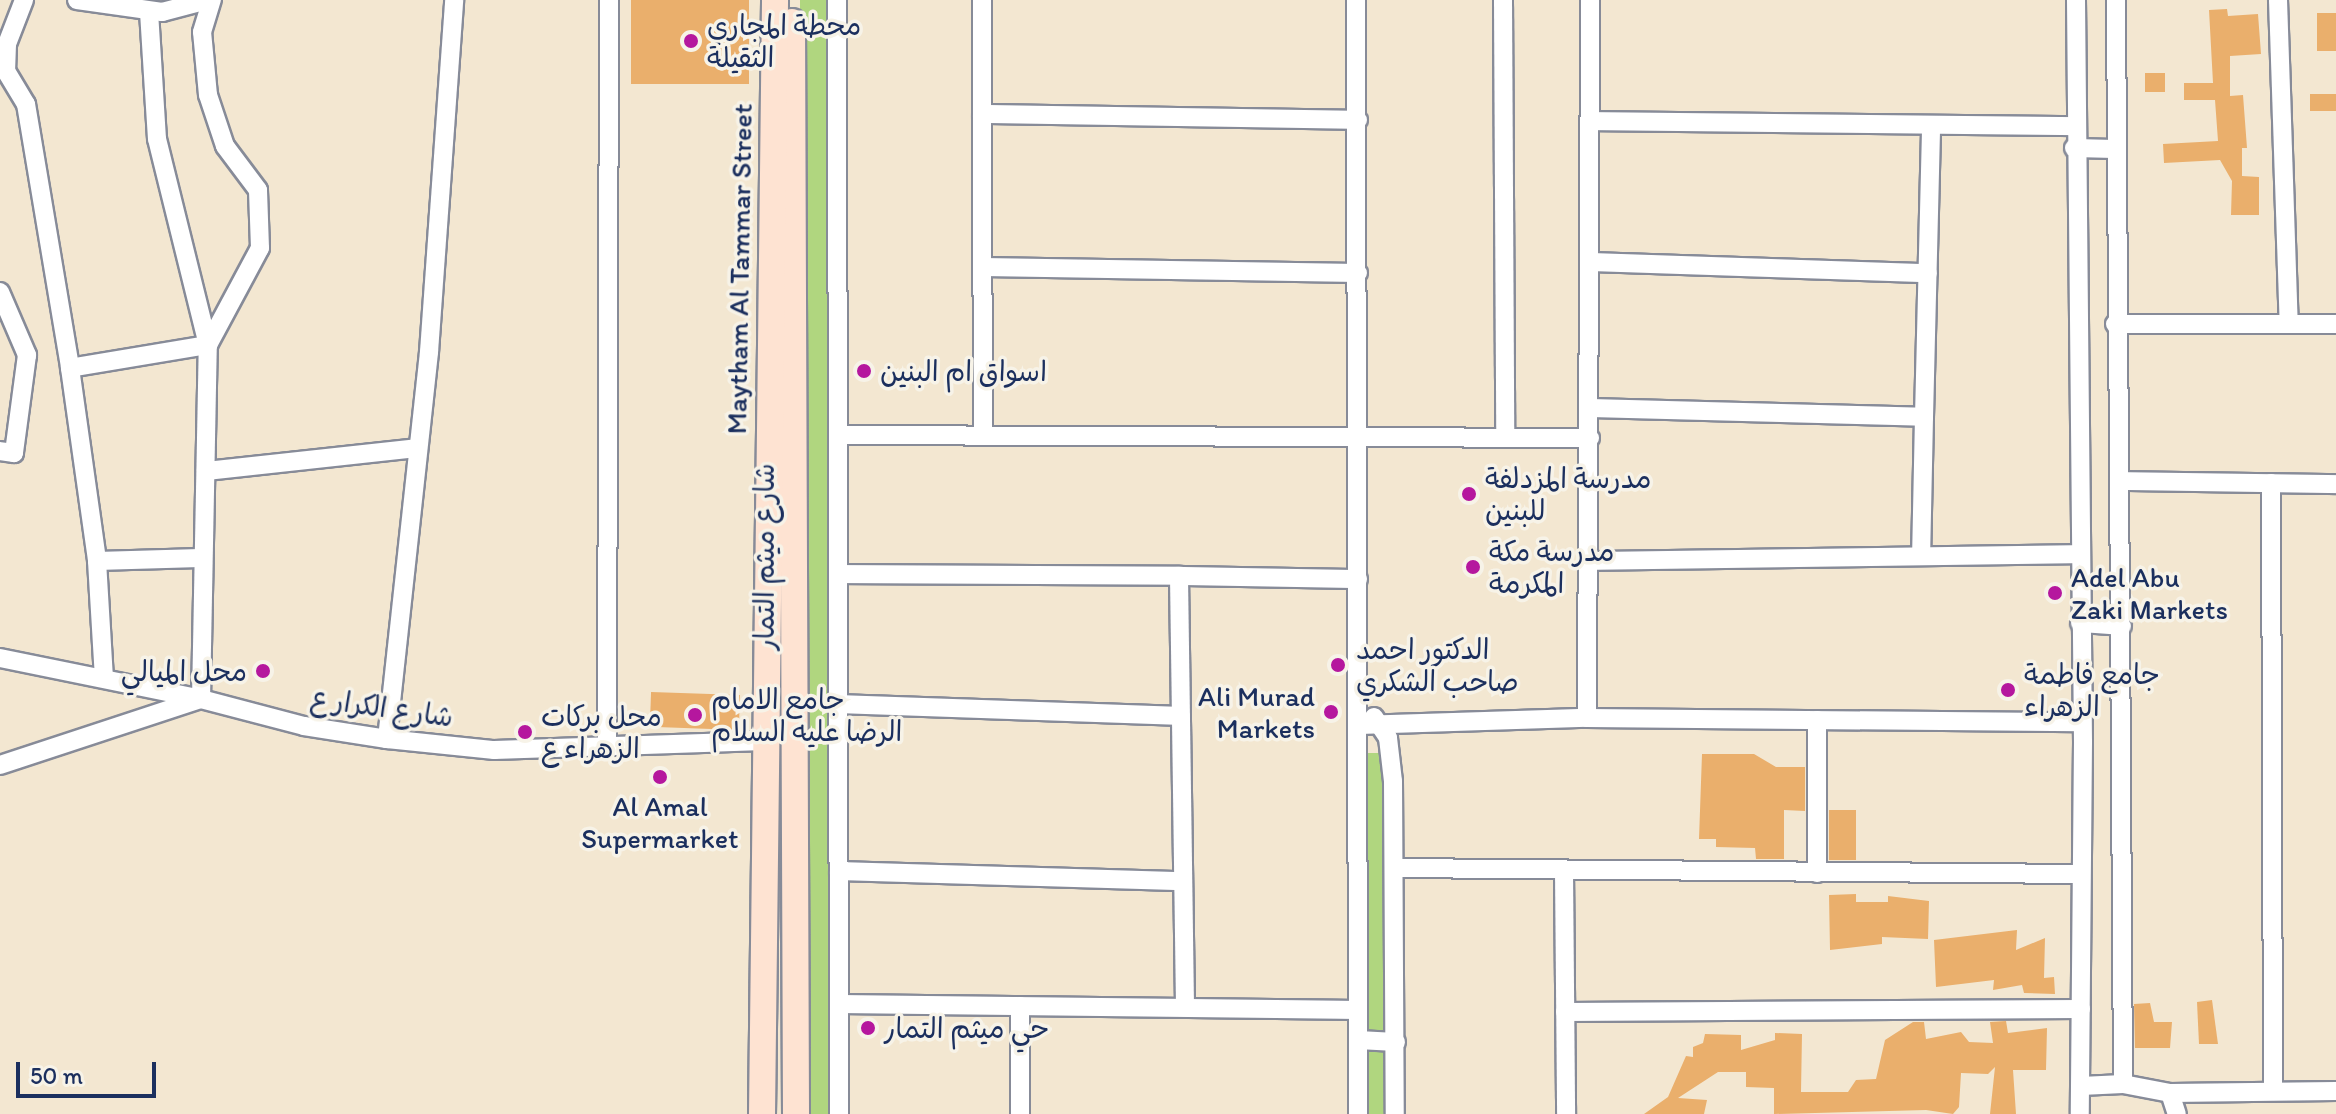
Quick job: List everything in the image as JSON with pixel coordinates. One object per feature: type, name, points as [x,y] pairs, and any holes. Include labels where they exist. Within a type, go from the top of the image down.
[{"type":"street","points":[[24,0],[7,44],[6,71],[26,104],[70,368],[97,561],[104,678]]},
{"type":"street","points":[[77,0],[149,12],[210,0],[202,32],[208,95],[225,146],[258,190],[260,248],[208,345]]},
{"type":"street","points":[[387,739],[417,448],[454,0]]},
{"type":"street","points":[[607,745],[609,0]]},
{"type":"street","name":"شارع ميثم التمار","points":[[764,741],[775,0]]},
{"type":"street","name":"شارع ميثم التمار","points":[[792,0],[796,1114]]},
{"type":"street","points":[[837,0],[839,1114]]},
{"type":"street","points":[[982,0],[983,436]]},
{"type":"street","points":[[1356,0],[1358,1114]]},
{"type":"street","points":[[1503,0],[1505,436]]},
{"type":"street","points":[[1587,718],[1592,121],[1590,0]]},
{"type":"street","points":[[2076,0],[2074,148],[2080,554],[2080,1114]]},
{"type":"street","points":[[2116,0],[2115,324],[2121,481],[2123,1084]]},
{"type":"street","points":[[2278,0],[2289,324]]},
{"type":"street","points":[[0,765],[201,699],[200,558],[206,471],[208,345],[157,139],[149,12]]},
{"type":"street","points":[[982,114],[1358,120]]},
{"type":"street","points":[[1592,121],[2075,126]]},
{"type":"street","points":[[1921,556],[1931,126]]},
{"type":"street","points":[[2074,148],[2115,149]]},
{"type":"street","points":[[1591,262],[1928,273]]},
{"type":"street","points":[[983,267],[1358,273]]},
{"type":"street","points":[[0,292],[27,355],[14,453],[0,451]]},
{"type":"street","points":[[2115,324],[2336,324]]},
{"type":"street","points":[[70,368],[208,345]]},
{"type":"street","points":[[1590,408],[1924,417]]},
{"type":"street","points":[[838,435],[1590,438]]},
{"type":"street","points":[[206,471],[417,448]]},
{"type":"street","points":[[2121,481],[2336,484]]},
{"type":"street","points":[[2271,483],[2273,1091]]},
{"type":"street","points":[[1589,561],[2080,554]]},
{"type":"street","points":[[97,561],[200,558]]},
{"type":"street","points":[[839,574],[1358,579]]},
{"type":"street","points":[[1179,576],[1185,1006]]},
{"type":"street","points":[[2080,623],[2122,626]]},
{"type":"street","name":"شارع الكرار ع","points":[[0,658],[201,699],[304,726],[387,739],[494,750],[764,741]]},
{"type":"street","points":[[1359,700],[1380,725],[1392,758],[1395,1114]]},
{"type":"street","points":[[839,704],[1181,716]]},
{"type":"street","points":[[1359,725],[1587,718],[2081,722]]},
{"type":"street","points":[[1817,720],[1817,873]]},
{"type":"street","points":[[762,1114],[764,741]]},
{"type":"street","points":[[1394,868],[2079,874]]},
{"type":"street","points":[[839,871],[1183,881]]},
{"type":"street","points":[[1564,871],[1566,1114]]},
{"type":"street","points":[[839,1004],[1358,1010]]},
{"type":"street","points":[[1020,1006],[1020,1114]]},
{"type":"street","points":[[1565,1012],[2081,1009]]},
{"type":"street","points":[[1358,1040],[1396,1042]]},
{"type":"street","points":[[2081,1086],[2123,1084],[2170,1093],[2336,1091]]},
{"type":"street","points":[[2170,1093],[2177,1114]]},
{"type":"green space","points":[[800,0],[832,0],[832,1114],[800,1114]]},
{"type":"green space","points":[[1363,753],[1386,753],[1386,1032],[1363,1032]]},
{"type":"green space","points":[[1364,1050],[1390,1051],[1388,1114],[1362,1114]]},
{"type":"building","name":"محطة المجاري الثقيلة","points":[[631,0],[749,0],[749,84],[631,84]]},
{"type":"building","points":[[2227,9],[2228,16],[2258,14],[2261,54],[2230,56],[2230,96],[2243,95],[2247,148],[2242,148],[2242,176],[2259,177],[2259,215],[2231,215],[2232,181],[2220,160],[2164,163],[2163,144],[2218,141],[2215,100],[2184,100],[2184,83],[2213,83],[2209,10]]},
{"type":"building","points":[[2317,13],[2336,13],[2336,51],[2317,51]]},
{"type":"building","points":[[2145,73],[2165,73],[2165,92],[2145,92]]},
{"type":"building","points":[[2310,94],[2336,94],[2336,111],[2310,111]]},
{"type":"building","name":"جامع الامام الرضا عليه السلام","points":[[651,692],[740,695],[739,730],[650,727]]},
{"type":"building","points":[[1702,754],[1754,754],[1776,767],[1805,767],[1805,811],[1784,810],[1784,859],[1756,859],[1755,848],[1716,847],[1716,839],[1699,839]]},
{"type":"building","points":[[1829,810],[1856,810],[1856,860],[1829,860]]},
{"type":"building","points":[[1856,894],[1856,902],[1888,902],[1888,896],[1929,901],[1928,939],[1882,937],[1882,944],[1830,950],[1829,895]]},
{"type":"building","points":[[2017,930],[2016,950],[2045,938],[2044,978],[2054,977],[2055,994],[2024,993],[2022,985],[1993,990],[1994,980],[1936,987],[1934,940]]},
{"type":"building","points":[[2212,1000],[2218,1044],[2199,1044],[2197,1002]]},
{"type":"building","points":[[2150,1003],[2154,1022],[2172,1022],[2170,1048],[2135,1048],[2134,1004]]},
{"type":"building","points":[[2006,1021],[2008,1033],[2047,1028],[2046,1070],[2013,1070],[2016,1114],[1990,1114],[1995,1067],[1988,1074],[1961,1073],[1959,1107],[1953,1114],[1926,1110],[1774,1114],[1774,1088],[1746,1087],[1746,1072],[1718,1072],[1678,1098],[1707,1100],[1704,1114],[1644,1114],[1668,1097],[1686,1056],[1693,1057],[1693,1047],[1703,1043],[1705,1034],[1741,1035],[1741,1050],[1775,1040],[1775,1033],[1802,1034],[1801,1092],[1848,1092],[1856,1080],[1876,1079],[1885,1040],[1913,1022],[1924,1022],[1926,1039],[1961,1032],[1969,1042],[1993,1043],[1990,1022]]},
{"type":"place","name":"محطة المجاري الثقيلة","points":[[691,41]]},
{"type":"place","name":"اسواق ام البنين","points":[[864,371]]},
{"type":"place","name":"مدرسة المزدلفة للبنين","points":[[1469,494]]},
{"type":"place","name":"مدرسة مكة المكرمة","points":[[1473,567]]},
{"type":"place","name":"Adel Abu Zaki Markets","points":[[2055,593]]},
{"type":"place","name":"الدكتور احمد صاحب الشكري","points":[[1338,665]]},
{"type":"place","name":"محل الميالي","points":[[263,671]]},
{"type":"place","name":"جامع فاطمة الزهراء","points":[[2008,690]]},
{"type":"place","name":"Ali Murad Markets","points":[[1331,712]]},
{"type":"place","name":"جامع الامام الرضا عليه السلام","points":[[695,715]]},
{"type":"place","name":"محل بركات الزهراء ع","points":[[525,732]]},
{"type":"place","name":"Al Amal Supermarket","points":[[660,777]]},
{"type":"place","name":"حي ميثم التمار","points":[[868,1028]]}]
